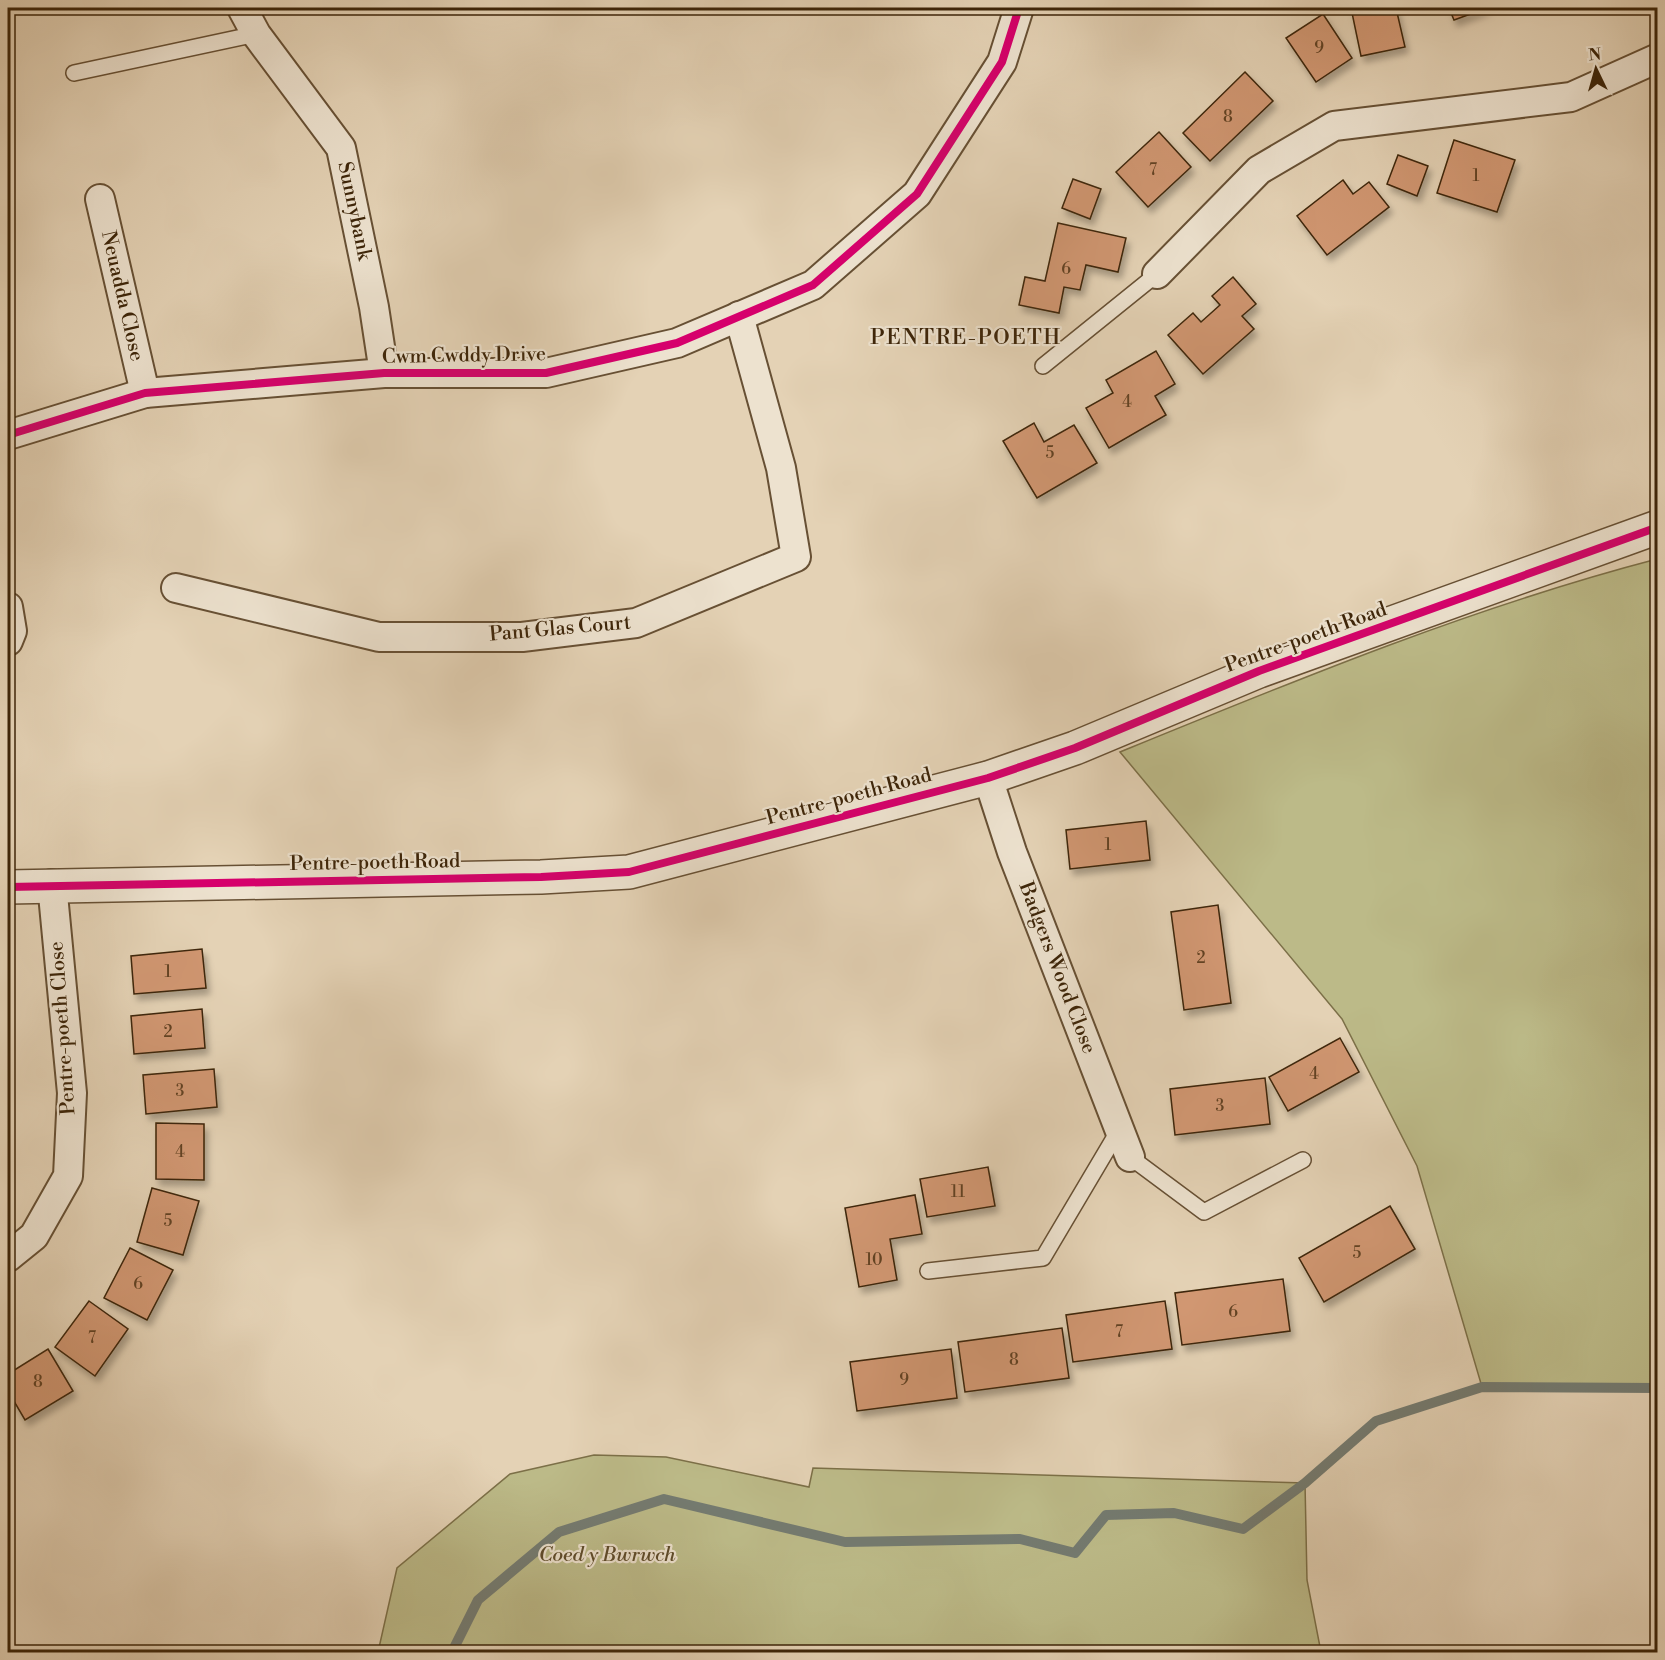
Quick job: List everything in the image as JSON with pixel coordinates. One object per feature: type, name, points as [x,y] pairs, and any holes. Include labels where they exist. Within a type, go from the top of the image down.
[{"type":"street","name":"Sunnybank","points":[[242,8],[256,34],[341,148],[375,307],[384,373]]},
{"type":"street","name":"Cwm Cwddy Drive","points":[[8,435],[145,393],[384,373],[546,373],[677,343],[813,285],[917,194],[1002,62],[1019,8]]},
{"type":"street","points":[[1157,274],[1259,170],[1334,126],[1571,97],[1658,58]]},
{"type":"street","name":"Neuadda Close","points":[[100,199],[145,393]]},
{"type":"street","name":"Pant Glas Court","points":[[176,588],[379,637],[522,637],[636,623],[796,557],[782,468],[739,316]]},
{"type":"street","name":"Pentre-poeth Road","points":[[8,886],[541,877],[629,872],[988,778],[1075,748],[1260,671],[1658,527]]},
{"type":"street","points":[[8,607],[12,631],[8,641]]},
{"type":"street","name":"Badgers Wood Close","points":[[988,778],[1012,852],[1130,1157]]},
{"type":"street","name":"Pentre-poeth Close","points":[[8,1257],[34,1236],[68,1176],[72,1093],[52,884]]},
{"type":"lane","points":[[74,73],[256,34]]},
{"type":"lane","points":[[1043,366],[1157,274]]},
{"type":"lane","points":[[928,1270],[1043,1258],[1120,1128]]},
{"type":"lane","points":[[1130,1157],[1204,1212],[1303,1160]]},
{"type":"green space","points":[[1657,559],[1657,1388],[1482,1387],[1417,1166],[1342,1019],[1120,752],[1386,646],[1520,599]]},
{"type":"green space","name":"Coed y Bwrwch","points":[[594,1455],[666,1457],[809,1487],[813,1468],[1305,1483],[1307,1580],[1321,1652],[378,1652],[397,1568],[510,1474]]},
{"type":"building","points":[[1351,8],[1396,8],[1405,47],[1361,56]]},
{"type":"building","points":[[1449,8],[1487,8],[1454,20]]},
{"type":"building","points":[[1323,14],[1352,58],[1316,82],[1286,38]]},
{"type":"building","points":[[1245,72],[1273,101],[1210,161],[1183,133]]},
{"type":"building","points":[[1159,132],[1191,167],[1148,207],[1116,172]]},
{"type":"building","points":[[1454,140],[1515,160],[1497,212],[1437,193]]},
{"type":"building","points":[[1398,155],[1428,166],[1417,196],[1387,184]]},
{"type":"building","points":[[1073,179],[1101,189],[1090,219],[1062,208]]},
{"type":"building","points":[[1343,180],[1353,194],[1369,182],[1389,207],[1327,255],[1297,216]]},
{"type":"building","points":[[1058,223],[1126,238],[1118,272],[1086,265],[1080,290],[1064,287],[1059,313],[1019,305],[1025,277],[1045,281]]},
{"type":"building","points":[[1233,277],[1256,304],[1242,316],[1254,329],[1203,374],[1168,335],[1193,313],[1201,322],[1220,305],[1212,296]]},
{"type":"building","points":[[1156,351],[1175,384],[1155,396],[1166,415],[1109,448],[1086,408],[1113,393],[1106,380]]},
{"type":"building","points":[[1034,423],[1044,442],[1074,425],[1097,463],[1037,498],[1003,441]]},
{"type":"building","points":[[1146,821],[1150,860],[1070,869],[1066,830]]},
{"type":"building","points":[[1218,905],[1231,1003],[1184,1010],[1171,912]]},
{"type":"building","points":[[202,949],[206,988],[134,994],[131,956]]},
{"type":"building","points":[[202,1009],[205,1048],[134,1054],[131,1016]]},
{"type":"building","points":[[1340,1038],[1359,1072],[1288,1111],[1269,1077]]},
{"type":"building","points":[[214,1069],[217,1107],[146,1114],[143,1075]]},
{"type":"building","points":[[1265,1078],[1270,1124],[1175,1135],[1170,1089]]},
{"type":"building","points":[[156,1123],[204,1124],[204,1180],[156,1179]]},
{"type":"building","points":[[988,1167],[995,1206],[927,1217],[920,1179]]},
{"type":"building","points":[[152,1188],[199,1201],[183,1255],[137,1242]]},
{"type":"building","points":[[915,1195],[922,1234],[890,1239],[897,1280],[859,1287],[845,1208]]},
{"type":"building","points":[[1390,1206],[1415,1249],[1324,1302],[1299,1258]]},
{"type":"building","points":[[130,1248],[173,1270],[147,1320],[104,1298]]},
{"type":"building","points":[[1283,1279],[1290,1331],[1182,1345],[1175,1293]]},
{"type":"building","points":[[89,1301],[128,1329],[95,1376],[55,1347]]},
{"type":"building","points":[[1165,1301],[1172,1349],[1073,1362],[1066,1315]]},
{"type":"building","points":[[1062,1328],[1069,1378],[965,1392],[958,1342]]},
{"type":"building","points":[[48,1349],[73,1391],[25,1420],[8,1391],[8,1374]]},
{"type":"building","points":[[951,1349],[957,1398],[857,1411],[850,1362]]},
{"type":"waterway","points":[[452,1652],[478,1600],[559,1532],[664,1499],[845,1542],[1020,1539],[1075,1553],[1106,1515],[1174,1513],[1243,1529],[1305,1483],[1376,1421],[1482,1387],[1658,1388]]},
{"type":"cycle path","points":[[8,435],[145,393],[384,373],[546,373],[677,343],[813,285],[917,194],[1002,62],[1019,8]]},
{"type":"cycle path","points":[[8,887],[541,877],[629,872],[988,778],[1075,748],[1259,671],[1658,527]]},
{"type":"district","name":"PENTRE-POETH","points":[[966,338]]}]
